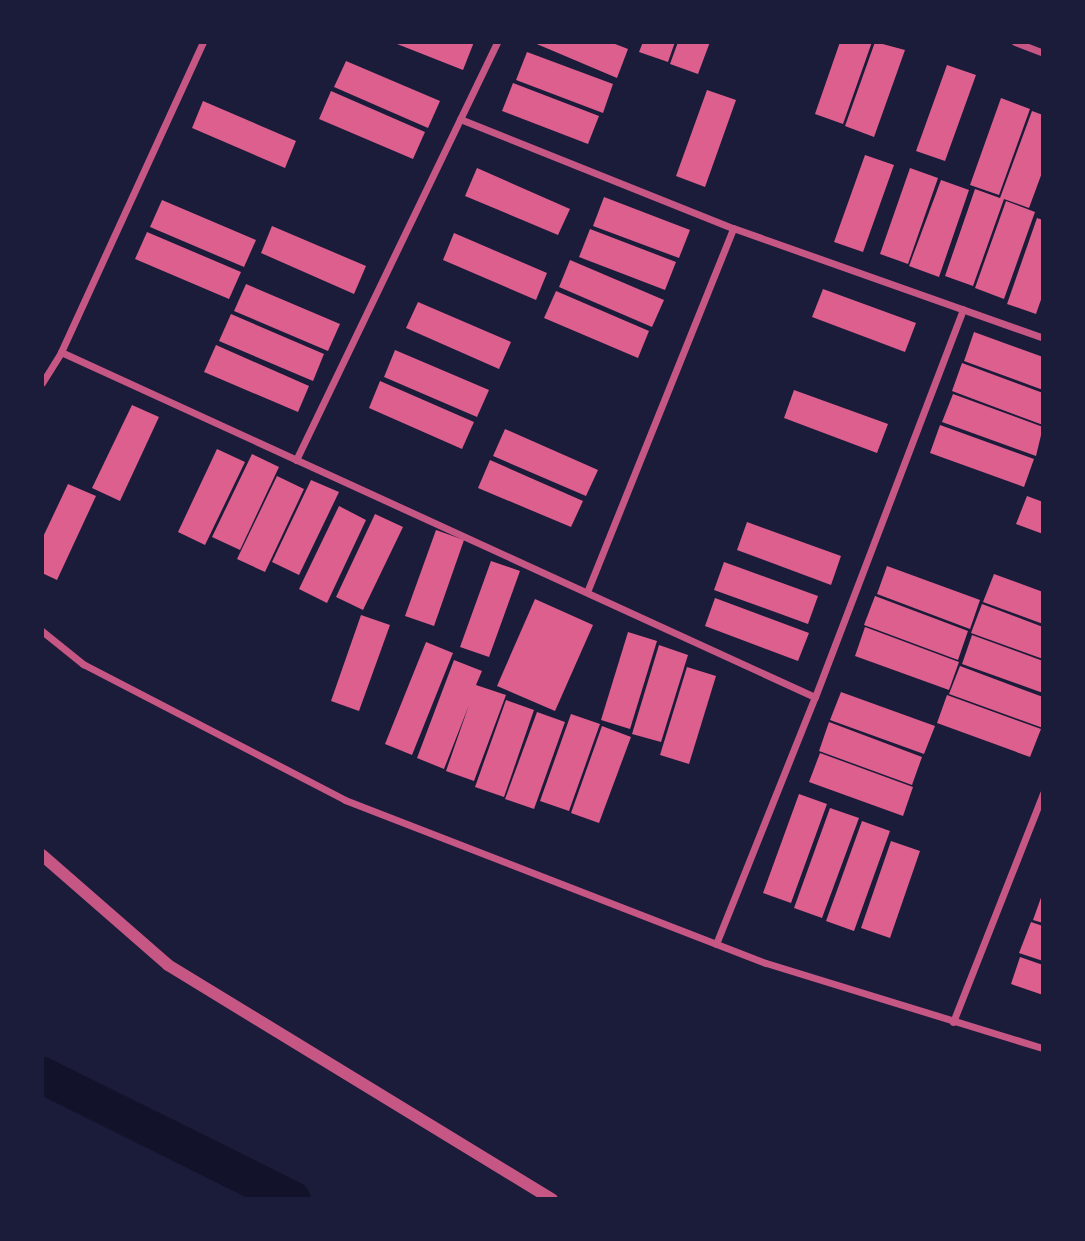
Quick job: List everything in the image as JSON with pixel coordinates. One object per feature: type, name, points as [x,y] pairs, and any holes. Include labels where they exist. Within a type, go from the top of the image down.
[{"type":"street","points":[[42,383],[61,352],[203,42]]},
{"type":"street","points":[[296,460],[497,42]]},
{"type":"street","points":[[1015,42],[1043,53]]},
{"type":"street","points":[[460,119],[733,228],[1043,338]]},
{"type":"street","points":[[587,593],[733,228]]},
{"type":"street","points":[[716,944],[815,697],[963,309]]},
{"type":"street","points":[[61,352],[815,697]]},
{"type":"street","points":[[42,631],[83,664],[345,800],[716,944],[953,1022],[1043,1048]]},
{"type":"street","points":[[953,1022],[1043,793]]},
{"type":"street","points":[[42,855],[168,965],[552,1199]]},
{"type":"building","points":[[392,42],[474,42],[463,70]]},
{"type":"building","points":[[532,42],[610,42],[628,49],[617,78]]},
{"type":"building","points":[[643,42],[675,42],[668,62],[639,52]]},
{"type":"building","points":[[678,42],[710,42],[698,74],[670,64]]},
{"type":"building","points":[[840,42],[872,42],[843,124],[815,114]]},
{"type":"building","points":[[875,42],[905,50],[874,137],[845,126]]},
{"type":"building","points":[[527,52],[613,84],[603,113],[516,80]]},
{"type":"building","points":[[346,61],[440,101],[428,128],[334,87]]},
{"type":"building","points":[[947,65],[976,75],[945,161],[916,151]]},
{"type":"building","points":[[513,83],[599,116],[588,144],[502,111]]},
{"type":"building","points":[[707,90],[736,100],[705,187],[676,176]]},
{"type":"building","points":[[331,91],[425,132],[413,159],[319,119]]},
{"type":"building","points":[[1001,98],[1030,109],[999,195],[970,185]]},
{"type":"building","points":[[203,101],[296,141],[285,168],[192,128]]},
{"type":"building","points":[[1032,111],[1043,115],[1043,170],[1029,208],[1004,199],[973,286],[945,276],[975,189],[1000,198]]},
{"type":"building","points":[[865,155],[894,165],[863,252],[834,242]]},
{"type":"building","points":[[477,168],[570,209],[558,235],[465,196]]},
{"type":"building","points":[[910,168],[938,178],[908,264],[880,254]]},
{"type":"building","points":[[941,180],[969,190],[939,277],[909,266]]},
{"type":"building","points":[[604,197],[690,230],[679,258],[593,226]]},
{"type":"building","points":[[162,200],[256,240],[244,267],[150,227]]},
{"type":"building","points":[[1006,201],[1035,212],[1004,299],[975,288]]},
{"type":"building","points":[[1037,218],[1043,220],[1043,294],[1036,314],[1007,304]]},
{"type":"building","points":[[272,226],[366,266],[354,294],[261,253]]},
{"type":"building","points":[[590,229],[676,262],[665,290],[579,257]]},
{"type":"building","points":[[147,232],[241,272],[229,299],[135,259]]},
{"type":"building","points":[[454,233],[547,273],[536,300],[443,260]]},
{"type":"building","points":[[570,260],[664,300],[652,327],[559,287]]},
{"type":"building","points":[[246,284],[340,324],[328,351],[234,311]]},
{"type":"building","points":[[823,289],[916,323],[905,352],[812,317]]},
{"type":"building","points":[[556,291],[649,331],[638,358],[544,318]]},
{"type":"building","points":[[418,302],[511,342],[499,369],[406,328]]},
{"type":"building","points":[[231,314],[324,354],[313,381],[219,341]]},
{"type":"building","points":[[974,332],[1043,357],[1043,390],[964,361]]},
{"type":"building","points":[[216,345],[309,386],[298,412],[204,372]]},
{"type":"building","points":[[395,350],[489,390],[477,417],[384,377]]},
{"type":"building","points":[[962,363],[1043,393],[1043,425],[952,391]]},
{"type":"building","points":[[380,381],[474,422],[462,449],[369,408]]},
{"type":"building","points":[[794,390],[888,424],[877,453],[784,418]]},
{"type":"building","points":[[953,394],[1043,427],[1036,456],[942,422]]},
{"type":"building","points":[[132,405],[159,417],[120,501],[92,488]]},
{"type":"building","points":[[940,425],[1034,459],[1024,487],[930,453]]},
{"type":"building","points":[[505,429],[598,470],[586,496],[493,456]]},
{"type":"building","points":[[217,449],[245,462],[205,545],[178,532]]},
{"type":"building","points":[[252,454],[279,467],[240,550],[212,537]]},
{"type":"building","points":[[490,460],[583,501],[571,527],[478,488]]},
{"type":"building","points":[[277,476],[304,489],[265,572],[237,559]]},
{"type":"building","points":[[311,480],[339,492],[299,575],[272,562]]},
{"type":"building","points":[[68,484],[96,496],[57,580],[42,573],[42,539]]},
{"type":"building","points":[[1027,496],[1043,502],[1043,534],[1016,524]]},
{"type":"building","points":[[339,506],[366,520],[327,603],[299,589]]},
{"type":"building","points":[[375,514],[403,527],[363,610],[336,597]]},
{"type":"building","points":[[747,522],[841,556],[831,585],[737,550]]},
{"type":"building","points":[[436,530],[464,540],[434,626],[405,616]]},
{"type":"building","points":[[491,561],[520,571],[489,657],[460,647]]},
{"type":"building","points":[[724,562],[818,596],[808,624],[714,590]]},
{"type":"building","points":[[887,566],[980,600],[970,629],[877,594]]},
{"type":"building","points":[[994,574],[1043,592],[1043,624],[983,602]]},
{"type":"building","points":[[875,596],[968,631],[958,660],[864,625]]},
{"type":"building","points":[[715,598],[809,633],[798,661],[705,626]]},
{"type":"building","points":[[535,599],[593,625],[555,711],[497,686]]},
{"type":"building","points":[[982,604],[1043,627],[1043,659],[971,633]]},
{"type":"building","points":[[361,615],[390,625],[359,711],[331,701]]},
{"type":"building","points":[[865,627],[959,662],[949,690],[855,656]]},
{"type":"building","points":[[628,632],[657,641],[630,729],[601,720]]},
{"type":"building","points":[[972,635],[1043,661],[1043,693],[962,664]]},
{"type":"building","points":[[426,642],[453,653],[412,755],[385,744]]},
{"type":"building","points":[[659,645],[688,655],[661,742],[632,734]]},
{"type":"building","points":[[454,660],[482,671],[476,685],[506,695],[474,781],[446,771],[469,705],[444,769],[417,758]]},
{"type":"building","points":[[960,666],[1043,697],[1043,728],[949,694]]},
{"type":"building","points":[[687,667],[716,676],[689,764],[660,755]]},
{"type":"building","points":[[841,692],[935,726],[924,754],[830,720]]},
{"type":"building","points":[[947,695],[1041,729],[1030,757],[937,723]]},
{"type":"building","points":[[506,700],[534,710],[504,797],[475,787]]},
{"type":"building","points":[[537,712],[565,722],[534,809],[505,799]]},
{"type":"building","points":[[571,714],[600,724],[569,811],[540,801]]},
{"type":"building","points":[[829,722],[922,757],[912,785],[819,751]]},
{"type":"building","points":[[602,726],[631,737],[599,823],[571,813]]},
{"type":"building","points":[[820,753],[913,787],[903,816],[809,782]]},
{"type":"building","points":[[799,794],[827,804],[791,903],[763,893]]},
{"type":"building","points":[[830,808],[859,818],[822,918],[794,908]]},
{"type":"building","points":[[862,821],[890,831],[854,931],[826,921]]},
{"type":"building","points":[[891,841],[920,851],[890,938],[861,928]]},
{"type":"building","points":[[1043,892],[1043,923],[1033,920]]},
{"type":"building","points":[[1031,922],[1043,926],[1043,961],[1019,953]]},
{"type":"building","points":[[1020,957],[1043,965],[1043,995],[1011,984]]},
{"type":"waterway","points":[[42,1075],[292,1199]]}]
